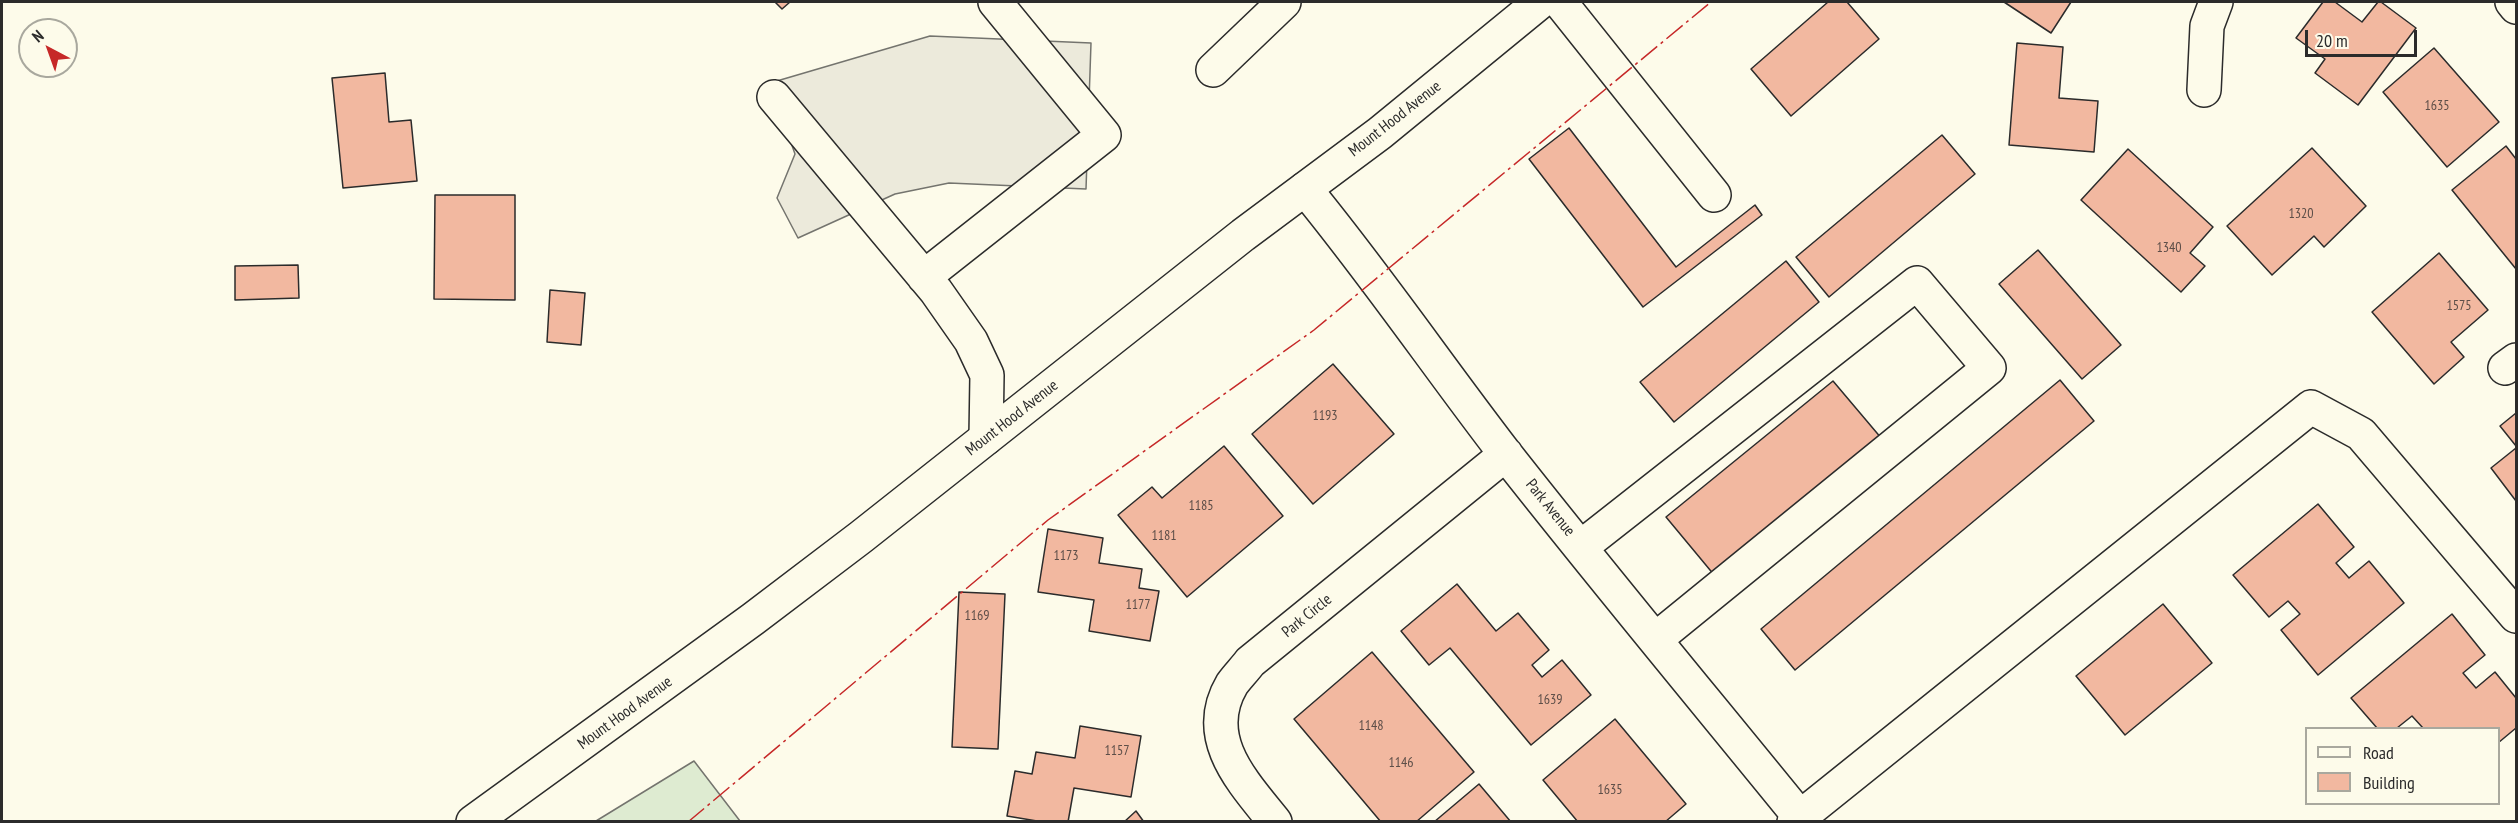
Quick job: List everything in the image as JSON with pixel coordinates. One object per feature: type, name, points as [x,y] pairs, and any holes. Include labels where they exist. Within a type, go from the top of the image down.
[{"type":"street","points":[[924,277],[1104,135],[995,2]]},
{"type":"street","points":[[1213,70],[1284,2]]},
{"type":"street","name":"Mount Hood Avenue","points":[[473,822],[753,619],[1380,132],[1540,2]]},
{"type":"street","points":[[1560,2],[1714,195]]},
{"type":"street","points":[[2205,90],[2207,26],[2216,2]]},
{"type":"street","points":[[2512,2],[2517,7]]},
{"type":"street","points":[[774,97],[924,277],[971,341],[987,375],[986,438]]},
{"type":"street","name":"Park Avenue","points":[[1305,189],[1352,246],[1440,368],[1506,454],[1799,820]]},
{"type":"street","points":[[1581,547],[1917,283],[1989,368],[1656,639]]},
{"type":"street","points":[[1799,820],[2311,407],[2361,434],[2517,616]]},
{"type":"street","name":"Park Circle","points":[[1275,822],[1239,777],[1225,752],[1221,725],[1224,701],[1233,683],[1250,663],[1506,454]]},
{"type":"green space","points":[[694,761],[740,821],[596,821]]},
{"type":"shaded area","points":[[930,36],[1091,43],[1086,189],[949,183],[895,194],[798,238],[777,198],[795,154],[770,83]]},
{"type":"building","points":[[775,2],[790,2],[782,9]]},
{"type":"building","points":[[1828,2],[1847,2],[1879,39],[1791,116],[1751,69]]},
{"type":"building","points":[[2004,2],[2071,2],[2051,33]]},
{"type":"building","points":[[2323,2],[2335,2],[2362,22],[2378,2],[2381,2],[2416,28],[2358,105],[2315,73],[2325,59],[2296,38]]},
{"type":"building","points":[[2017,43],[2063,47],[2059,98],[2098,101],[2094,152],[2009,145]]},
{"type":"building","points":[[2434,48],[2499,122],[2447,167],[2383,92]]},
{"type":"building","points":[[385,73],[389,122],[411,120],[417,181],[343,188],[332,78]]},
{"type":"building","points":[[1569,128],[1676,267],[1755,205],[1762,215],[1643,307],[1529,159]]},
{"type":"building","points":[[1942,135],[1975,174],[1829,297],[1796,257]]},
{"type":"building","points":[[2506,146],[2516,159],[2516,269],[2452,190]]},
{"type":"building","points":[[2312,148],[2366,206],[2324,247],[2314,236],[2272,275],[2227,226]]},
{"type":"building","points":[[2128,149],[2213,227],[2190,253],[2205,266],[2181,292],[2081,200]]},
{"type":"building","points":[[435,195],[515,195],[515,300],[434,299]]},
{"type":"building","points":[[2038,250],[2121,345],[2082,379],[1999,284]]},
{"type":"building","points":[[2439,253],[2488,310],[2451,342],[2464,357],[2434,384],[2372,312]]},
{"type":"building","points":[[1786,261],[1819,302],[1674,422],[1640,382]]},
{"type":"building","points":[[298,265],[299,298],[235,300],[235,266]]},
{"type":"building","points":[[550,290],[585,293],[581,345],[547,342]]},
{"type":"building","points":[[1333,364],[1394,434],[1313,504],[1252,434]]},
{"type":"building","points":[[2060,380],[2094,421],[1795,670],[1761,629]]},
{"type":"building","points":[[1833,381],[1882,439],[1715,576],[1666,517]]},
{"type":"building","points":[[2516,413],[2516,446],[2500,426]]},
{"type":"building","points":[[1224,446],[1283,516],[1187,597],[1118,515],[1152,487],[1162,498]]},
{"type":"building","points":[[2516,448],[2516,501],[2491,468]]},
{"type":"building","points":[[2318,504],[2354,547],[2336,563],[2349,578],[2369,561],[2404,603],[2318,675],[2281,630],[2300,614],[2288,601],[2269,617],[2233,575]]},
{"type":"building","points":[[1048,529],[1103,538],[1099,563],[1142,569],[1139,588],[1159,591],[1150,641],[1089,631],[1094,600],[1038,592]]},
{"type":"building","points":[[1457,584],[1496,631],[1518,613],[1549,650],[1532,665],[1542,677],[1562,660],[1591,695],[1531,745],[1450,648],[1429,665],[1401,631]]},
{"type":"building","points":[[959,592],[1005,594],[998,749],[952,747]]},
{"type":"building","points":[[2163,604],[2212,663],[2125,735],[2076,676]]},
{"type":"building","points":[[2452,614],[2485,655],[2463,673],[2476,688],[2495,672],[2516,698],[2516,728],[2500,741],[2500,727],[2422,727],[2412,716],[2398,727],[2376,727],[2351,698]]},
{"type":"building","points":[[1372,652],[1474,772],[1416,822],[1381,822],[1294,719]]},
{"type":"building","points":[[1615,719],[1686,804],[1665,822],[1578,822],[1543,780]]},
{"type":"building","points":[[1080,726],[1141,736],[1131,797],[1074,788],[1068,822],[1043,822],[1007,816],[1015,771],[1032,774],[1036,752],[1075,758]]},
{"type":"building","points":[[1479,784],[1511,822],[1434,822]]},
{"type":"building","points":[[1136,811],[1144,822],[1124,822]]},
{"type":"power","points":[[688,822],[1048,520],[1314,330],[1711,2]]}]
